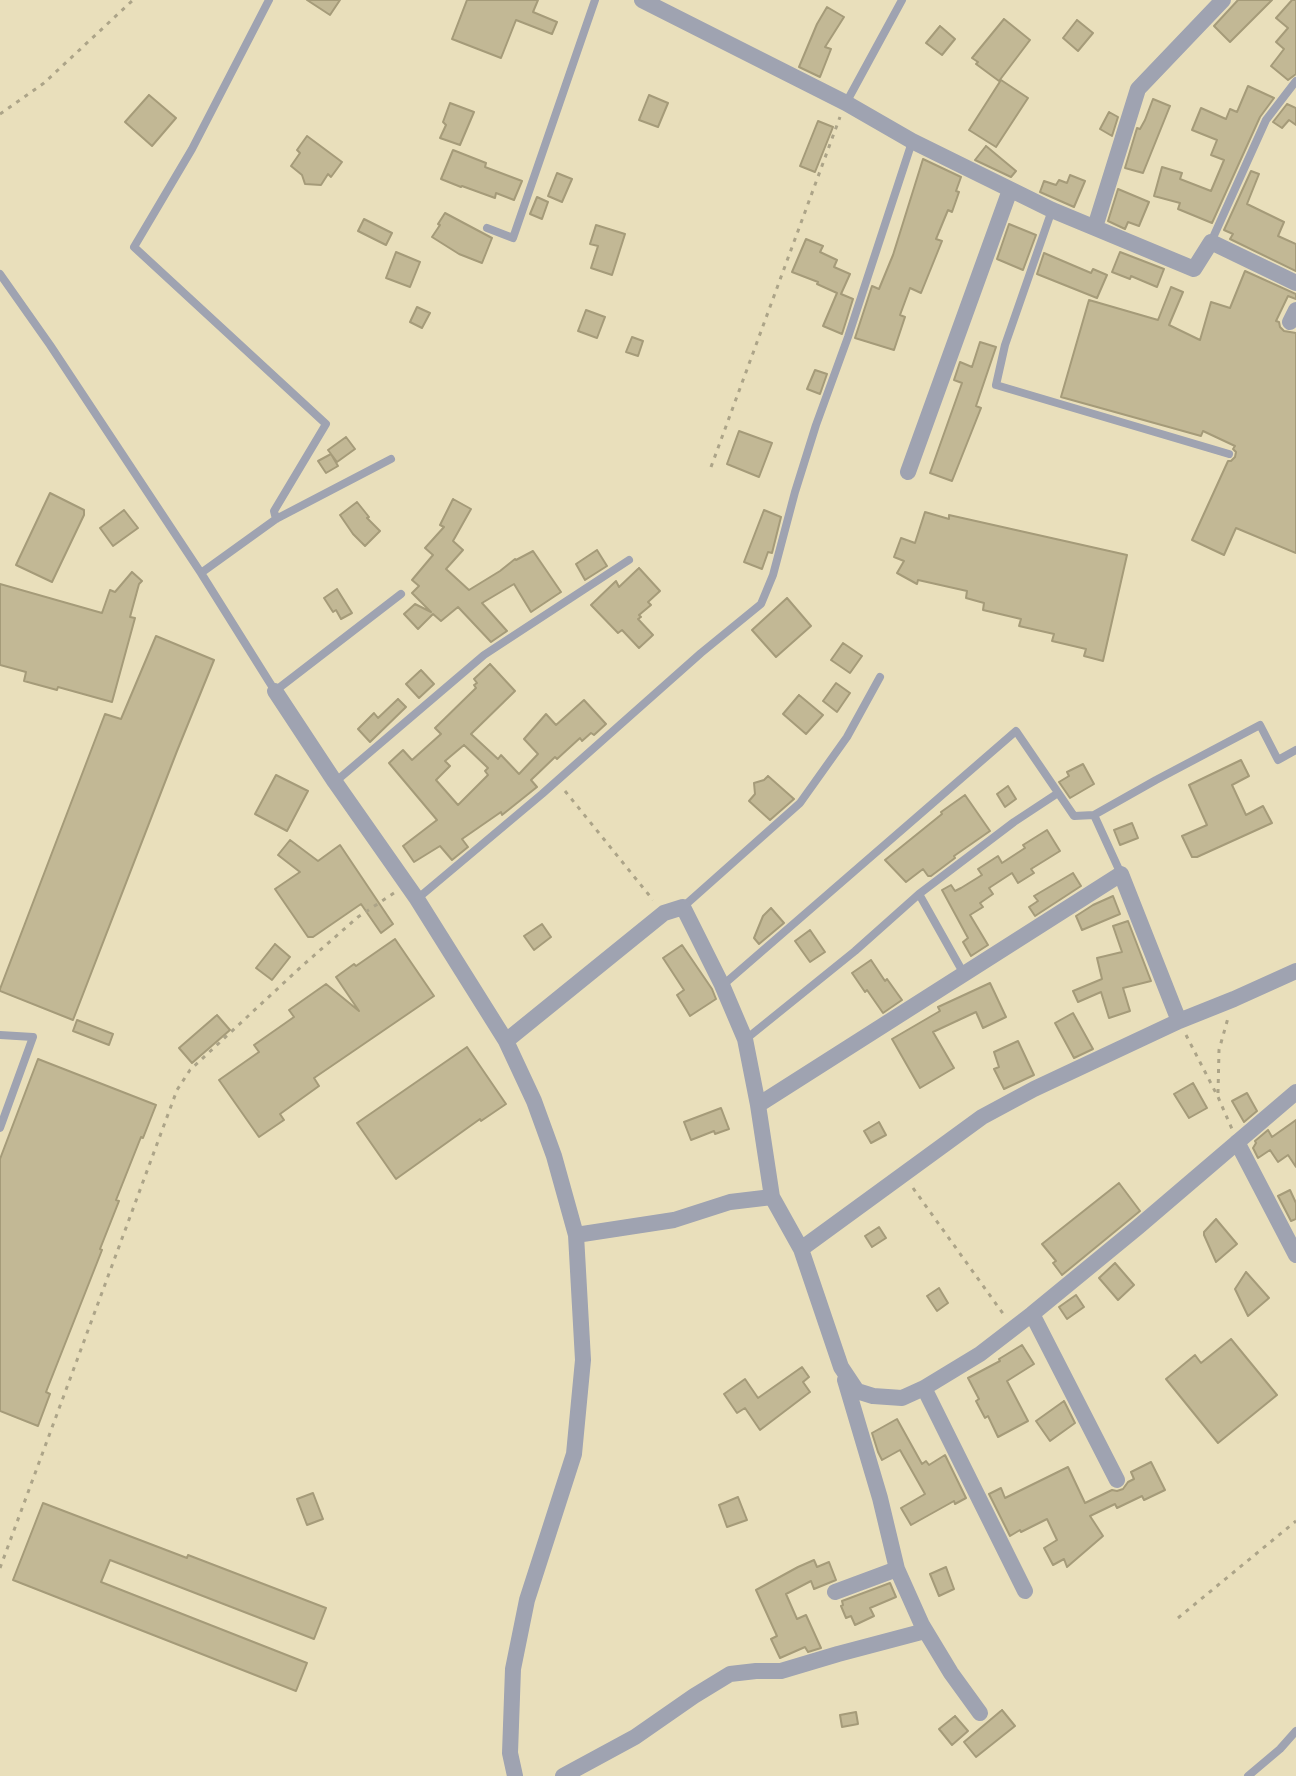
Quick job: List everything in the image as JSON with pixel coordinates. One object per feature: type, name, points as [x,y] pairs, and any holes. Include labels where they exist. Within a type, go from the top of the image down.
[{"type":"street","points":[[642,0],[846,103],[912,141],[1052,210],[1194,269],[1211,242],[1296,283]]},
{"type":"street","points":[[1095,227],[1138,89],[1223,0]]},
{"type":"street","points":[[908,472],[1010,190]]},
{"type":"street","points":[[275,691],[417,899],[506,1041],[534,1101],[554,1156],[576,1235],[583,1360],[574,1454],[527,1600],[513,1669],[510,1753],[515,1776]]},
{"type":"street","points":[[758,1105],[1121,874],[1179,1021]]},
{"type":"street","points":[[506,1041],[664,913],[683,907],[745,1039],[772,1197],[801,1249],[841,1367],[880,1498],[897,1569],[925,1631],[980,1713]]},
{"type":"street","points":[[801,1249],[982,1117],[1179,1021],[1296,971]]},
{"type":"street","points":[[841,1367],[857,1391],[873,1396],[902,1398],[924,1388],[980,1354],[1032,1314],[1296,1092]]},
{"type":"street","points":[[1237,1142],[1296,1255]]},
{"type":"street","points":[[576,1235],[674,1220],[730,1202],[772,1197]]},
{"type":"street","points":[[1032,1314],[1117,1480]]},
{"type":"street","points":[[924,1388],[1025,1591]]},
{"type":"street","points":[[835,1592],[897,1569]]},
{"type":"street","points":[[563,1776],[635,1737],[730,1674],[781,1671],[925,1631]]},
{"type":"lane","points":[[269,0],[192,149],[134,247],[326,424],[274,511],[276,519]]},
{"type":"lane","points":[[487,228],[513,238],[595,0]]},
{"type":"lane","points":[[846,103],[902,0]]},
{"type":"lane","points":[[1211,242],[1266,120],[1296,81]]},
{"type":"lane","points":[[417,899],[761,604],[773,575],[816,425],[912,141]]},
{"type":"lane","points":[[1052,210],[1005,345],[996,385],[1229,454]]},
{"type":"lane","points":[[0,274],[201,573],[275,691],[401,594]]},
{"type":"lane","points":[[201,573],[276,519],[391,459]]},
{"type":"lane","points":[[335,782],[484,655],[629,560]]},
{"type":"lane","points":[[683,907],[800,803],[847,737],[880,677]]},
{"type":"lane","points":[[722,985],[1016,731],[1074,816],[1094,815],[1260,725],[1278,760],[1296,750]]},
{"type":"lane","points":[[745,1039],[855,951],[919,894],[1014,822],[1058,793]]},
{"type":"lane","points":[[1094,815],[1121,874]]},
{"type":"lane","points":[[919,894],[965,974]]},
{"type":"lane","points":[[0,1035],[33,1037],[0,1128]]},
{"type":"lane","points":[[1248,1776],[1296,1731]]},
{"type":"path","points":[[0,114],[44,83],[133,0]]},
{"type":"path","points":[[711,467],[846,103]]},
{"type":"path","points":[[557,781],[664,913]]},
{"type":"path","points":[[0,1568],[177,1090],[190,1070],[302,966],[358,917],[407,884]]},
{"type":"path","points":[[1218,1097],[1219,1050],[1234,999]]},
{"type":"path","points":[[1179,1021],[1237,1142]]},
{"type":"path","points":[[903,1174],[1013,1328]]},
{"type":"path","points":[[1178,1618],[1296,1521]]},
{"type":"building","points":[[307,0],[340,0],[330,15]]},
{"type":"building","points":[[467,0],[538,0],[533,12],[557,22],[552,34],[516,20],[501,58],[452,39]]},
{"type":"building","points":[[1238,0],[1272,0],[1230,42],[1214,26]]},
{"type":"building","points":[[1292,0],[1296,0],[1296,74],[1288,80],[1271,66],[1284,49],[1276,42],[1288,28],[1276,18]]},
{"type":"building","points":[[827,7],[844,17],[825,47],[831,49],[820,77],[799,67]]},
{"type":"building","points":[[1004,19],[1030,40],[999,81],[972,58]]},
{"type":"building","points":[[1077,20],[1093,33],[1078,51],[1063,38]]},
{"type":"building","points":[[940,26],[955,39],[942,55],[926,43]]},
{"type":"building","points":[[1001,80],[1028,98],[996,147],[969,130]]},
{"type":"building","points":[[1248,86],[1274,98],[1260,117],[1212,223],[1178,209],[1180,203],[1154,196],[1162,167],[1182,173],[1180,179],[1211,191],[1224,160],[1211,155],[1217,140],[1192,130],[1201,108],[1226,119],[1230,109],[1237,112]]},
{"type":"building","points":[[149,95],[176,118],[152,146],[125,122]]},
{"type":"building","points":[[649,95],[668,103],[658,127],[639,120]]},
{"type":"building","points":[[1153,99],[1170,106],[1143,173],[1125,168],[1137,128],[1140,129],[1145,120]]},
{"type":"building","points":[[450,103],[474,112],[460,145],[440,138]]},
{"type":"building","points":[[1287,104],[1296,108],[1296,125],[1289,120],[1282,128],[1273,122]]},
{"type":"building","points":[[1109,112],[1118,117],[1112,136],[1100,129]]},
{"type":"building","points":[[818,121],[833,127],[815,172],[800,166]]},
{"type":"building","points":[[307,136],[342,162],[321,185],[305,184],[302,175],[291,166]]},
{"type":"building","points":[[986,146],[1016,171],[1011,177],[975,160]]},
{"type":"building","points":[[453,150],[522,181],[514,200],[496,193],[495,198],[441,179]]},
{"type":"building","points":[[923,159],[961,177],[956,191],[959,192],[952,212],[948,210],[936,239],[942,241],[921,293],[910,288],[900,315],[905,317],[894,350],[855,338],[872,286],[879,289],[893,255]]},
{"type":"building","points":[[1251,171],[1259,174],[1247,204],[1284,222],[1278,236],[1296,244],[1296,271],[1230,239],[1233,234],[1224,230]]},
{"type":"building","points":[[557,173],[572,179],[562,202],[548,196]]},
{"type":"building","points":[[1070,175],[1085,181],[1074,207],[1040,192],[1044,181],[1056,185],[1059,180],[1067,183]]},
{"type":"building","points":[[1118,189],[1149,202],[1139,226],[1128,222],[1125,229],[1108,221]]},
{"type":"building","points":[[537,197],[548,202],[542,219],[530,214]]},
{"type":"building","points":[[445,213],[492,238],[482,263],[459,254],[432,237]]},
{"type":"building","points":[[364,219],[392,233],[386,245],[358,231]]},
{"type":"building","points":[[1009,224],[1036,235],[1023,270],[997,259]]},
{"type":"building","points":[[596,225],[625,234],[612,275],[591,268],[598,246],[590,244]]},
{"type":"building","points":[[806,239],[823,246],[820,252],[837,260],[834,267],[850,274],[841,294],[853,299],[842,334],[823,326],[837,293],[792,272]]},
{"type":"building","points":[[396,252],[420,262],[410,287],[386,278]]},
{"type":"building","points":[[1120,252],[1164,269],[1157,287],[1112,272]]},
{"type":"building","points":[[1044,253],[1091,273],[1093,269],[1107,275],[1097,298],[1037,274]]},
{"type":"building","points":[[1245,271],[1296,294],[1296,299],[1288,296],[1276,321],[1284,331],[1296,333],[1296,553],[1236,528],[1224,555],[1192,540],[1228,461],[1235,457],[1235,446],[1203,431],[1201,436],[1061,397],[1089,300],[1158,320],[1171,287],[1183,292],[1169,325],[1200,340],[1211,302],[1230,308]]},
{"type":"building","points":[[417,307],[430,313],[422,328],[410,322]]},
{"type":"building","points":[[586,310],[605,317],[597,338],[578,331]]},
{"type":"building","points":[[632,337],[643,341],[638,356],[626,352]]},
{"type":"building","points":[[980,342],[996,347],[976,406],[981,408],[952,481],[930,473],[962,383],[954,380],[960,362],[972,367]]},
{"type":"building","points":[[815,370],[827,374],[820,394],[807,389]]},
{"type":"building","points":[[739,431],[772,443],[759,477],[727,464]]},
{"type":"building","points":[[346,437],[355,449],[337,462],[328,450]]},
{"type":"building","points":[[331,454],[338,466],[326,473],[318,461]]},
{"type":"building","points":[[50,493],[84,510],[52,582],[16,565]]},
{"type":"building","points":[[453,499],[471,509],[453,541],[463,550],[446,569],[469,590],[515,559],[533,551],[561,592],[531,612],[514,584],[482,603],[507,631],[491,642],[458,607],[441,621],[433,614],[418,629],[404,614],[415,604],[431,612],[412,593],[419,586],[412,580],[433,555],[425,548],[444,527],[440,525]]},
{"type":"building","points":[[357,502],[380,531],[365,546],[340,515]]},
{"type":"building","points":[[124,510],[138,528],[113,546],[100,528]]},
{"type":"building","points":[[764,510],[781,517],[772,553],[768,552],[762,569],[744,562]]},
{"type":"building","points":[[925,512],[1127,555],[1103,661],[1084,656],[1086,649],[1052,641],[1054,634],[1019,626],[1021,619],[983,610],[984,603],[966,598],[967,591],[918,580],[917,584],[897,573],[904,561],[894,557],[901,538],[915,543]]},
{"type":"building","points":[[597,550],[607,566],[585,580],[576,564]]},
{"type":"building","points":[[639,568],[660,591],[648,602],[651,605],[639,615],[641,617],[638,619],[653,635],[639,648],[622,630],[618,633],[591,605],[616,581],[619,587]]},
{"type":"building","points":[[132,572],[142,581],[130,617],[135,618],[112,702],[24,681],[26,672],[0,665],[0,584],[102,613],[110,590],[115,592]]},
{"type":"building","points":[[337,589],[352,613],[341,619],[324,598]]},
{"type":"building","points":[[787,598],[811,626],[776,657],[752,630]]},
{"type":"building","points":[[156,636],[214,660],[73,1020],[0,989],[105,714],[121,719]]},
{"type":"building","points":[[843,643],[862,656],[850,673],[831,660]]},
{"type":"building","points":[[490,664],[515,691],[471,734],[498,759],[501,755],[519,774],[538,754],[524,739],[546,714],[556,725],[584,700],[606,724],[594,735],[591,733],[582,741],[580,738],[557,759],[555,757],[531,780],[537,787],[502,815],[501,812],[462,839],[468,847],[452,860],[440,846],[414,862],[403,846],[437,820],[389,763],[403,750],[412,760],[441,734],[435,728],[476,688],[474,679]],"holes":[[[464,745],[488,768],[485,771],[488,775],[458,805],[436,780],[450,766],[445,761]]]},
{"type":"building","points":[[421,670],[434,684],[419,698],[406,684]]},
{"type":"building","points":[[836,683],[850,693],[837,712],[823,701]]},
{"type":"building","points":[[799,695],[823,715],[806,734],[783,714]]},
{"type":"building","points":[[398,699],[406,707],[370,742],[358,729],[374,713],[378,718]]},
{"type":"building","points":[[1241,760],[1249,776],[1232,785],[1246,815],[1263,806],[1272,823],[1192,857],[1182,836],[1207,825],[1189,785]]},
{"type":"building","points":[[1083,764],[1094,784],[1070,798],[1059,782],[1069,776],[1067,772]]},
{"type":"building","points":[[276,775],[308,791],[287,831],[255,814]]},
{"type":"building","points":[[768,776],[794,799],[770,820],[749,801],[755,794],[754,783]]},
{"type":"building","points":[[1008,786],[1016,799],[1005,807],[997,794]]},
{"type":"building","points":[[965,795],[990,831],[931,876],[923,869],[906,882],[885,860]]},
{"type":"building","points":[[1132,823],[1138,838],[1120,845],[1114,830]]},
{"type":"building","points":[[1047,830],[1060,851],[1031,869],[1034,873],[1018,883],[1012,873],[989,888],[993,894],[980,903],[983,907],[970,915],[988,945],[971,956],[963,942],[968,938],[942,890],[951,885],[955,891],[961,888],[982,875],[978,869],[998,856],[1002,863]]},
{"type":"building","points":[[290,840],[318,861],[340,845],[393,924],[381,933],[361,904],[313,937],[308,937],[275,889],[300,872],[278,855]]},
{"type":"building","points":[[1073,873],[1081,886],[1035,916],[1029,907],[1038,901],[1034,896]]},
{"type":"building","points":[[1113,896],[1120,914],[1082,930],[1076,916]]},
{"type":"building","points":[[771,908],[784,923],[759,944],[754,938],[763,916]]},
{"type":"building","points":[[1128,921],[1151,981],[1123,988],[1130,1011],[1109,1018],[1101,992],[1078,1002],[1073,991],[1102,979],[1097,958],[1122,952],[1113,926]]},
{"type":"building","points":[[542,924],[551,937],[534,950],[524,936]]},
{"type":"building","points":[[810,930],[825,952],[810,962],[795,941]]},
{"type":"building","points":[[395,939],[434,996],[314,1078],[319,1086],[280,1114],[284,1120],[259,1137],[219,1080],[259,1052],[254,1045],[294,1017],[289,1010],[326,984],[359,1011],[336,977]]},
{"type":"building","points":[[275,944],[290,957],[272,980],[256,968]]},
{"type":"building","points":[[682,945],[716,999],[690,1016],[677,995],[684,990],[663,958]]},
{"type":"building","points":[[871,960],[902,1000],[883,1013],[852,973]]},
{"type":"building","points":[[990,983],[1006,1017],[983,1028],[976,1012],[933,1032],[954,1068],[920,1088],[892,1039],[940,1011],[938,1007]]},
{"type":"building","points":[[1073,1013],[1093,1049],[1074,1058],[1055,1023]]},
{"type":"building","points":[[217,1015],[230,1030],[192,1063],[179,1048]]},
{"type":"building","points":[[77,1020],[113,1034],[109,1045],[73,1031]]},
{"type":"building","points":[[1018,1041],[1034,1075],[1004,1089],[994,1069],[999,1067],[994,1052]]},
{"type":"building","points":[[467,1047],[506,1104],[396,1179],[357,1123]]},
{"type":"building","points":[[38,1059],[156,1105],[116,1200],[119,1201],[102,1250],[46,1392],[50,1394],[38,1426],[0,1411],[0,1159]]},
{"type":"building","points":[[1193,1083],[1207,1108],[1189,1118],[1174,1094]]},
{"type":"building","points":[[1247,1093],[1257,1111],[1244,1122],[1232,1101]]},
{"type":"building","points":[[721,1108],[729,1129],[691,1140],[684,1122]]},
{"type":"building","points":[[1296,1120],[1296,1167],[1288,1155],[1278,1162],[1270,1150],[1258,1158],[1253,1148],[1255,1141],[1268,1130],[1272,1137]]},
{"type":"building","points":[[879,1122],[886,1135],[871,1143],[864,1131]]},
{"type":"building","points":[[1119,1183],[1140,1211],[1062,1275],[1053,1263],[1056,1261],[1042,1244]]},
{"type":"building","points":[[1290,1190],[1296,1203],[1296,1219],[1291,1221],[1278,1196]]},
{"type":"building","points":[[1216,1219],[1237,1244],[1216,1262],[1204,1232]]},
{"type":"building","points":[[879,1227],[886,1238],[872,1247],[865,1236]]},
{"type":"building","points":[[1115,1263],[1134,1285],[1118,1300],[1099,1278]]},
{"type":"building","points":[[1246,1272],[1269,1298],[1248,1316],[1235,1289]]},
{"type":"building","points":[[939,1288],[948,1303],[937,1311],[927,1296]]},
{"type":"building","points":[[1076,1295],[1084,1307],[1067,1319],[1059,1307]]},
{"type":"building","points":[[1231,1339],[1277,1395],[1218,1443],[1166,1379],[1195,1355],[1201,1363]]},
{"type":"building","points":[[1022,1345],[1034,1364],[1007,1381],[1028,1421],[998,1437],[988,1416],[985,1418],[976,1401],[979,1399],[968,1378]]},
{"type":"building","points":[[802,1367],[809,1377],[803,1382],[810,1392],[760,1430],[745,1408],[737,1413],[724,1394],[745,1379],[758,1398]]},
{"type":"building","points":[[1064,1401],[1075,1423],[1050,1441],[1036,1421]]},
{"type":"building","points":[[897,1419],[922,1464],[926,1461],[929,1465],[945,1455],[966,1498],[955,1504],[954,1501],[911,1525],[901,1508],[925,1494],[900,1450],[882,1460],[872,1433]]},
{"type":"building","points":[[1151,1462],[1165,1490],[1144,1500],[1142,1496],[1117,1508],[1115,1504],[1090,1516],[1103,1536],[1067,1567],[1064,1559],[1053,1565],[1044,1548],[1057,1540],[1047,1519],[1010,1536],[989,1494],[1001,1488],[1005,1498],[1068,1467],[1085,1503],[1112,1490],[1123,1489],[1134,1479],[1131,1472]]},
{"type":"building","points":[[313,1493],[323,1519],[307,1525],[297,1499]]},
{"type":"building","points":[[738,1497],[747,1520],[727,1527],[719,1505]]},
{"type":"building","points":[[43,1503],[326,1608],[314,1639],[110,1560],[101,1582],[307,1663],[296,1691],[13,1580]]},
{"type":"building","points":[[814,1560],[817,1567],[829,1562],[836,1580],[814,1589],[811,1581],[786,1594],[797,1619],[806,1615],[821,1648],[808,1652],[805,1647],[780,1658],[771,1639],[777,1636],[756,1590]]},
{"type":"building","points":[[946,1567],[954,1589],[939,1596],[930,1574]]},
{"type":"building","points":[[890,1583],[896,1597],[870,1608],[874,1616],[855,1625],[851,1616],[846,1618],[842,1601]]},
{"type":"building","points":[[1002,1710],[1015,1726],[976,1757],[964,1742]]},
{"type":"building","points":[[856,1712],[858,1724],[842,1727],[840,1715]]},
{"type":"building","points":[[955,1716],[968,1731],[952,1745],[939,1729]]}]
